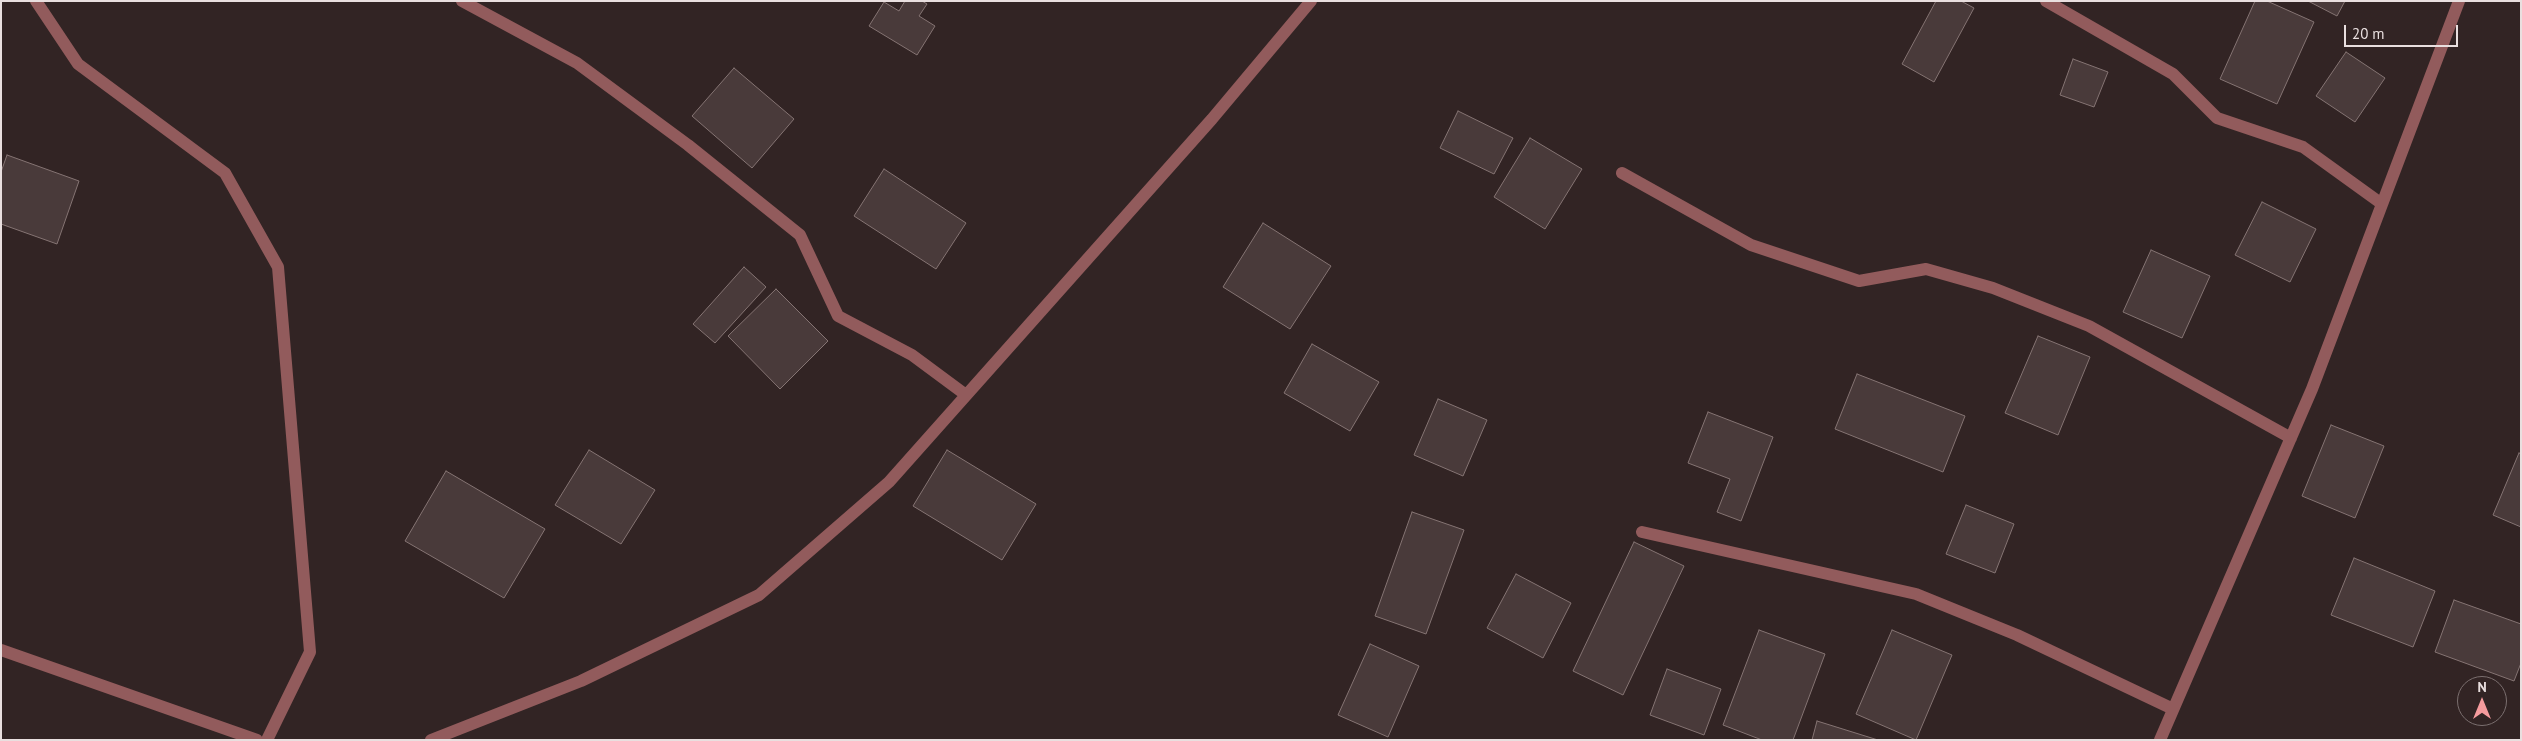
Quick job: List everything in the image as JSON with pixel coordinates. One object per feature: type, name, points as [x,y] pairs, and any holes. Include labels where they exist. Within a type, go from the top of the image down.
[{"type":"street","points":[[36,1],[78,64],[225,173],[278,267],[310,652],[267,740]]},
{"type":"street","points":[[462,1],[577,63],[688,145],[800,234],[838,316],[912,355],[966,395]]},
{"type":"street","points":[[431,740],[581,681],[759,595],[889,482],[1212,119],[1311,1]]},
{"type":"street","points":[[2046,1],[2174,74],[2217,118],[2302,147],[2382,204]]},
{"type":"street","points":[[2160,740],[2291,438],[2459,1]]},
{"type":"street","points":[[1622,173],[1751,245],[1859,281],[1926,269],[1993,288],[2072,319],[2089,326],[2291,438]]},
{"type":"street","points":[[1642,532],[1916,594],[2017,635],[2174,709]]},
{"type":"street","points":[[1,650],[257,740]]},
{"type":"building","points":[[905,1],[922,1],[927,4],[919,16],[935,26],[917,55],[869,26],[884,2],[899,11]]},
{"type":"building","points":[[1936,1],[1961,1],[1974,8],[1934,82],[1902,64]]},
{"type":"building","points":[[2255,1],[2267,1],[2314,22],[2277,104],[2220,79]]},
{"type":"building","points":[[2308,1],[2345,1],[2337,16]]},
{"type":"building","points":[[2346,52],[2385,78],[2355,122],[2316,96]]},
{"type":"building","points":[[2073,59],[2108,72],[2094,107],[2060,95]]},
{"type":"building","points":[[734,68],[794,119],[752,168],[692,116]]},
{"type":"building","points":[[1458,111],[1513,138],[1494,174],[1440,148]]},
{"type":"building","points":[[1530,138],[1582,169],[1545,229],[1494,197]]},
{"type":"building","points":[[7,155],[79,181],[57,244],[1,224],[1,172]]},
{"type":"building","points":[[884,169],[966,223],[936,269],[854,216]]},
{"type":"building","points":[[2262,202],[2316,229],[2290,282],[2235,255]]},
{"type":"building","points":[[1263,223],[1331,266],[1290,329],[1223,287]]},
{"type":"building","points":[[2151,250],[2210,276],[2182,338],[2123,312]]},
{"type":"building","points":[[744,267],[766,287],[715,343],[693,324]]},
{"type":"building","points":[[776,289],[828,341],[780,389],[728,336]]},
{"type":"building","points":[[2038,336],[2090,357],[2058,435],[2005,413]]},
{"type":"building","points":[[1312,344],[1379,382],[1350,431],[1284,393]]},
{"type":"building","points":[[1857,374],[1965,416],[1943,472],[1835,429]]},
{"type":"building","points":[[1438,399],[1487,420],[1463,476],[1414,455]]},
{"type":"building","points":[[1708,412],[1773,437],[1741,521],[1717,512],[1730,479],[1688,463]]},
{"type":"building","points":[[2331,425],[2384,446],[2355,518],[2302,496]]},
{"type":"building","points":[[589,450],[655,490],[621,544],[555,505]]},
{"type":"building","points":[[947,450],[1036,504],[1002,560],[913,506]]},
{"type":"building","points":[[2519,453],[2521,454],[2521,527],[2493,515]]},
{"type":"building","points":[[446,471],[545,529],[504,598],[405,541]]},
{"type":"building","points":[[1966,505],[2014,524],[1995,573],[1946,554]]},
{"type":"building","points":[[1412,512],[1464,530],[1426,634],[1375,616]]},
{"type":"building","points":[[1634,542],[1684,566],[1623,695],[1573,671]]},
{"type":"building","points":[[2354,558],[2435,591],[2413,647],[2331,615]]},
{"type":"building","points":[[1516,574],[1571,603],[1543,658],[1487,628]]},
{"type":"building","points":[[2454,600],[2521,624],[2521,663],[2514,681],[2507,678],[2507,676],[2500,676],[2435,652]]},
{"type":"building","points":[[1759,630],[1825,654],[1793,740],[1762,740],[1723,725]]},
{"type":"building","points":[[1892,630],[1952,655],[1916,740],[1856,714]]},
{"type":"building","points":[[1370,644],[1419,666],[1388,737],[1338,715]]},
{"type":"building","points":[[1667,669],[1721,689],[1704,735],[1650,715]]},
{"type":"building","points":[[1817,721],[1878,740],[1812,740]]}]
